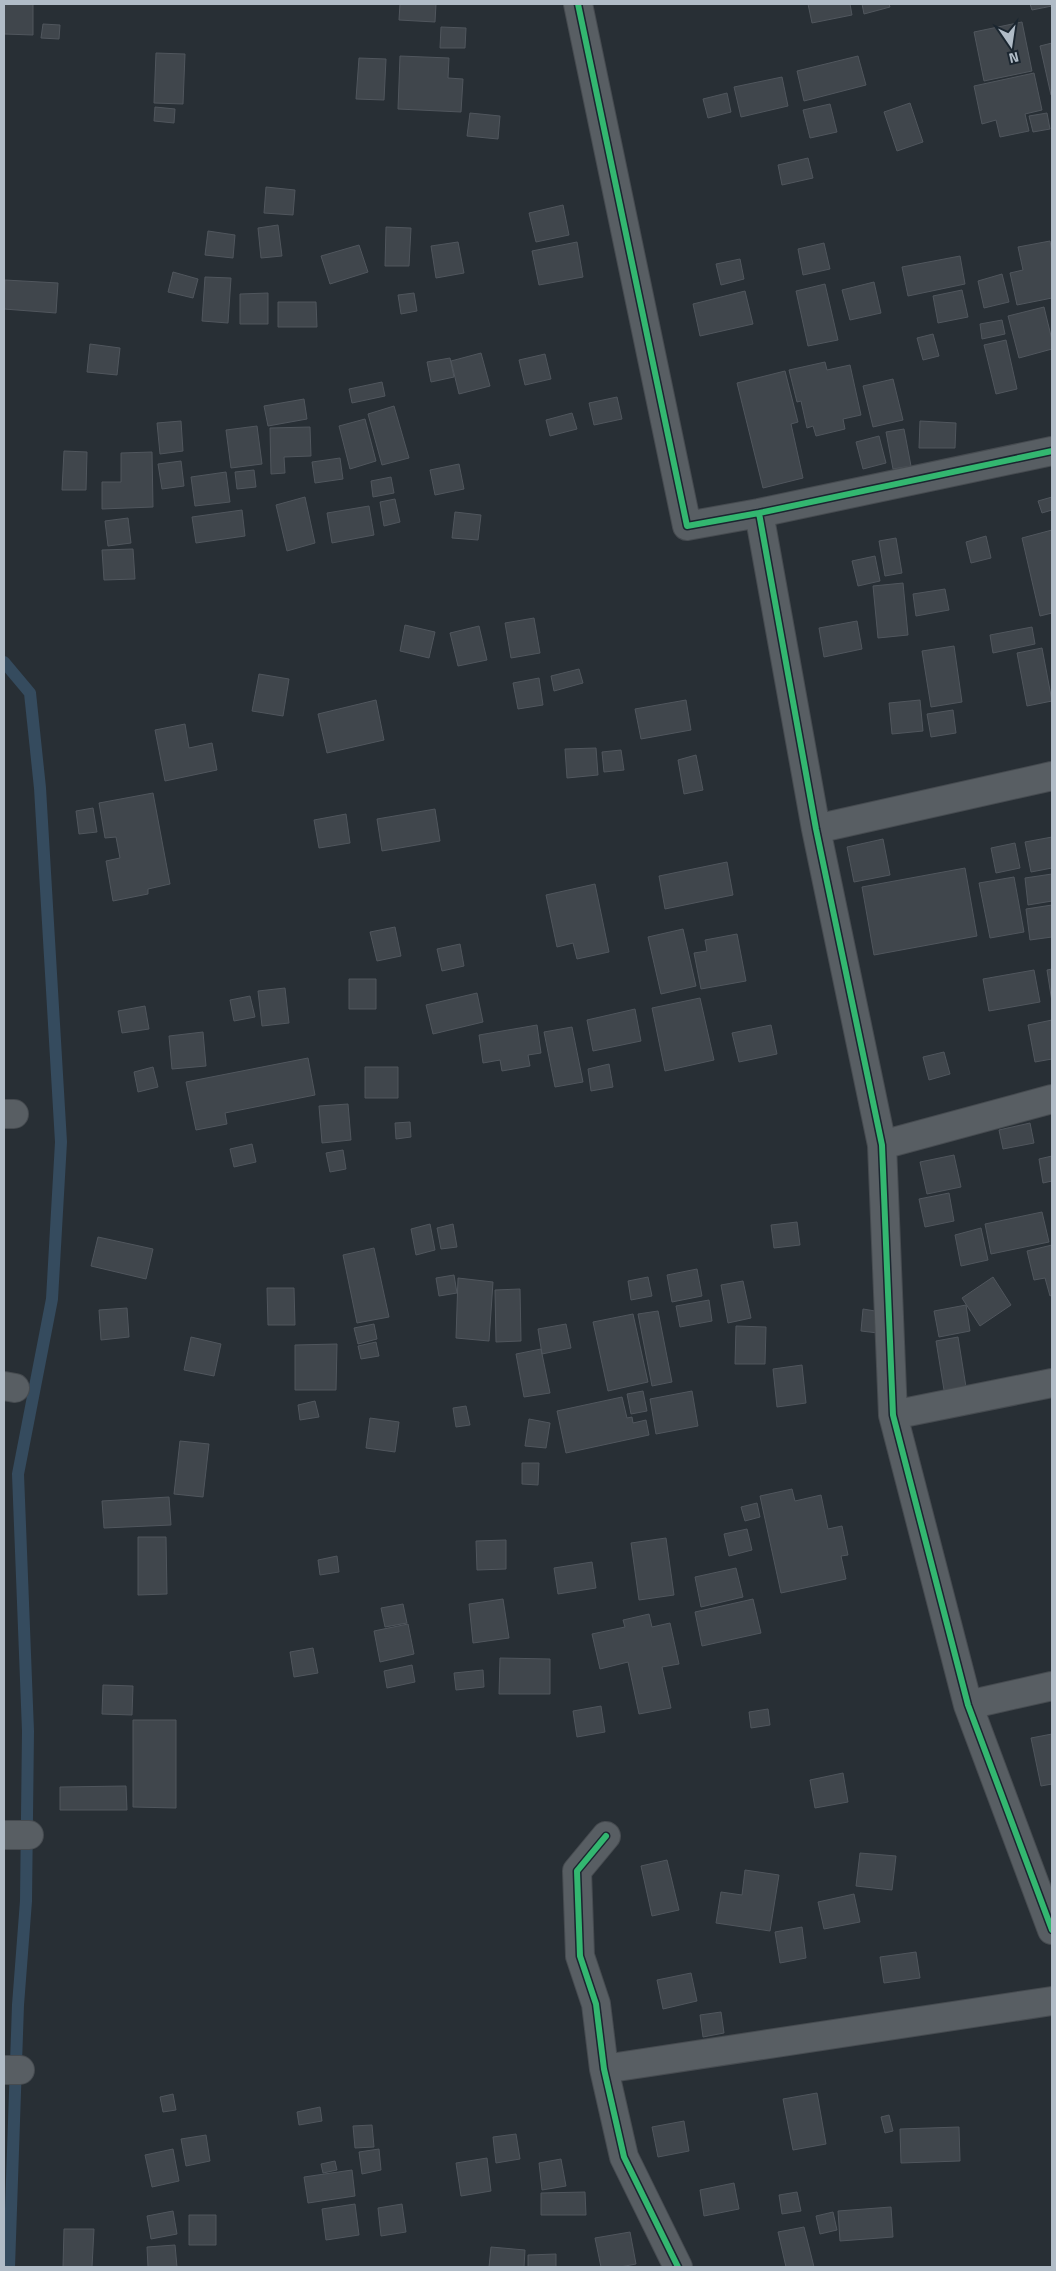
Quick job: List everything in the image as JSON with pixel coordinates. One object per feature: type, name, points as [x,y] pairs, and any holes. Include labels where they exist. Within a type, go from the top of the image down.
[{"type":"street","points":[[578,4],[687,526],[759,513],[1052,451]]},
{"type":"street","points":[[759,513],[816,829],[882,1145],[893,1415],[968,1705],[1052,1930]]},
{"type":"street","points":[[816,829],[1052,776]]},
{"type":"street","points":[[882,1145],[1052,1099]]},
{"type":"street","points":[[893,1415],[1052,1384]]},
{"type":"street","points":[[968,1705],[1052,1686]]},
{"type":"street","points":[[606,1836],[577,1871],[580,1956],[596,2004],[604,2069],[624,2156],[678,2267]]},
{"type":"street","points":[[604,2069],[1052,2001]]},
{"type":"building","points":[[4,4],[33,4],[33,35],[4,34]]},
{"type":"building","points":[[400,4],[436,4],[435,22],[399,20]]},
{"type":"building","points":[[808,4],[850,4],[852,15],[812,23]]},
{"type":"building","points":[[862,4],[889,4],[890,7],[864,14]]},
{"type":"building","points":[[1030,4],[1052,4],[1052,6],[1032,10]]},
{"type":"building","points":[[1022,22],[1032,71],[984,81],[974,32]]},
{"type":"building","points":[[43,24],[60,25],[59,39],[41,38]]},
{"type":"building","points":[[441,27],[466,28],[465,48],[440,48]]},
{"type":"building","points":[[1052,43],[1052,95],[1051,95],[1040,46]]},
{"type":"building","points":[[156,53],[185,54],[183,104],[154,103]]},
{"type":"building","points":[[400,56],[449,58],[448,78],[463,79],[461,112],[398,109]]},
{"type":"building","points":[[858,56],[866,85],[804,101],[797,71]]},
{"type":"building","points":[[359,58],[386,59],[384,100],[356,99]]},
{"type":"building","points":[[1034,73],[1042,110],[1025,114],[1029,131],[1000,137],[996,120],[982,124],[974,86]]},
{"type":"building","points":[[782,77],[788,106],[741,117],[734,87]]},
{"type":"building","points":[[727,93],[731,112],[708,118],[703,99]]},
{"type":"building","points":[[910,103],[923,142],[897,151],[884,112]]},
{"type":"building","points":[[830,104],[837,132],[810,138],[803,110]]},
{"type":"building","points":[[155,107],[175,109],[174,123],[154,121]]},
{"type":"building","points":[[470,113],[500,116],[498,139],[467,136]]},
{"type":"building","points":[[1047,113],[1050,129],[1033,132],[1029,116]]},
{"type":"building","points":[[808,158],[813,178],[782,185],[778,165]]},
{"type":"building","points":[[266,187],[295,190],[293,215],[264,213]]},
{"type":"building","points":[[563,205],[569,235],[536,242],[529,213]]},
{"type":"building","points":[[278,225],[282,256],[261,258],[258,228]]},
{"type":"building","points":[[386,227],[411,228],[409,266],[385,266]]},
{"type":"building","points":[[208,231],[235,235],[233,258],[205,255]]},
{"type":"building","points":[[1050,241],[1052,252],[1052,298],[1017,305],[1010,273],[1023,270],[1018,247]]},
{"type":"building","points":[[458,242],[464,273],[436,278],[431,246]]},
{"type":"building","points":[[577,242],[583,277],[539,285],[532,251]]},
{"type":"building","points":[[824,243],[830,269],[803,275],[798,249]]},
{"type":"building","points":[[359,245],[368,272],[330,284],[321,256]]},
{"type":"building","points":[[960,256],[965,284],[908,296],[902,267]]},
{"type":"building","points":[[740,259],[744,279],[721,285],[716,264]]},
{"type":"building","points":[[173,272],[198,279],[193,298],[168,292]]},
{"type":"building","points":[[1002,274],[1009,302],[984,308],[978,281]]},
{"type":"building","points":[[205,277],[231,278],[228,323],[202,321]]},
{"type":"building","points":[[5,280],[58,283],[56,313],[4,309]]},
{"type":"building","points":[[874,282],[881,313],[850,320],[842,290]]},
{"type":"building","points":[[825,284],[838,340],[808,346],[796,291]]},
{"type":"building","points":[[962,290],[968,317],[938,323],[933,296]]},
{"type":"building","points":[[745,291],[753,324],[700,336],[693,304]]},
{"type":"building","points":[[268,293],[268,324],[240,324],[240,294]]},
{"type":"building","points":[[414,293],[417,311],[401,314],[398,295]]},
{"type":"building","points":[[278,302],[316,302],[317,327],[278,327]]},
{"type":"building","points":[[1044,307],[1052,340],[1052,349],[1019,358],[1008,316]]},
{"type":"building","points":[[1002,320],[1005,334],[982,339],[980,324]]},
{"type":"building","points":[[933,334],[939,356],[923,360],[917,338]]},
{"type":"building","points":[[1006,340],[1017,389],[996,394],[984,345]]},
{"type":"building","points":[[90,344],[120,348],[117,375],[87,372]]},
{"type":"building","points":[[481,353],[490,386],[459,394],[451,361]]},
{"type":"building","points":[[545,354],[551,379],[525,385],[519,360]]},
{"type":"building","points":[[450,358],[454,377],[431,382],[427,362]]},
{"type":"building","points":[[825,362],[827,370],[850,365],[861,415],[843,419],[845,429],[816,436],[813,426],[807,428],[801,401],[797,402],[789,370]]},
{"type":"building","points":[[785,371],[798,422],[791,424],[803,478],[763,488],[737,383]]},
{"type":"building","points":[[893,379],[903,420],[873,427],[863,386]]},
{"type":"building","points":[[382,382],[385,396],[352,403],[349,389]]},
{"type":"building","points":[[617,397],[622,419],[594,425],[589,403]]},
{"type":"building","points":[[304,399],[307,419],[268,426],[264,406]]},
{"type":"building","points":[[394,406],[409,458],[382,465],[368,414]]},
{"type":"building","points":[[572,413],[577,429],[550,436],[546,420]]},
{"type":"building","points":[[365,419],[376,461],[350,469],[339,426]]},
{"type":"building","points":[[181,421],[183,451],[160,454],[157,423]]},
{"type":"building","points":[[920,421],[956,423],[955,448],[919,448]]},
{"type":"building","points":[[257,426],[262,464],[231,468],[226,430]]},
{"type":"building","points":[[310,427],[311,456],[284,457],[285,473],[271,474],[270,428]]},
{"type":"building","points":[[904,429],[911,466],[893,469],[886,432]]},
{"type":"building","points":[[879,436],[886,463],[863,469],[856,442]]},
{"type":"building","points":[[64,451],[87,452],[86,490],[62,490]]},
{"type":"building","points":[[152,452],[153,507],[102,509],[102,482],[121,482],[121,453]]},
{"type":"building","points":[[340,458],[343,479],[315,483],[312,462]]},
{"type":"building","points":[[181,461],[184,486],[162,489],[158,464]]},
{"type":"building","points":[[459,464],[464,489],[435,495],[430,470]]},
{"type":"building","points":[[254,470],[256,487],[237,489],[235,472]]},
{"type":"building","points":[[226,472],[230,502],[195,506],[191,477]]},
{"type":"building","points":[[391,477],[394,493],[373,497],[371,481]]},
{"type":"building","points":[[305,497],[315,543],[287,551],[276,505]]},
{"type":"building","points":[[1052,497],[1052,510],[1042,513],[1038,501]]},
{"type":"building","points":[[395,499],[400,522],[384,526],[380,502]]},
{"type":"building","points":[[369,506],[374,535],[332,543],[327,513]]},
{"type":"building","points":[[242,510],[245,536],[196,543],[192,517]]},
{"type":"building","points":[[455,512],[481,515],[478,540],[452,538]]},
{"type":"building","points":[[128,518],[131,543],[108,546],[105,521]]},
{"type":"building","points":[[1052,530],[1052,613],[1040,616],[1022,538]]},
{"type":"building","points":[[986,536],[991,558],[971,563],[966,542]]},
{"type":"building","points":[[896,538],[902,573],[885,576],[879,541]]},
{"type":"building","points":[[133,549],[135,579],[104,580],[102,550]]},
{"type":"building","points":[[875,556],[880,581],[858,586],[852,561]]},
{"type":"building","points":[[903,583],[908,635],[878,638],[873,586]]},
{"type":"building","points":[[945,589],[949,610],[916,616],[913,594]]},
{"type":"building","points":[[534,618],[540,653],[511,658],[505,623]]},
{"type":"building","points":[[857,621],[862,649],[824,657],[819,628]]},
{"type":"building","points":[[405,625],[435,632],[429,658],[400,651]]},
{"type":"building","points":[[479,626],[487,660],[458,666],[450,633]]},
{"type":"building","points":[[1032,627],[1035,644],[993,653],[990,635]]},
{"type":"building","points":[[954,646],[962,702],[931,707],[922,651]]},
{"type":"building","points":[[1042,648],[1052,701],[1027,706],[1017,653]]},
{"type":"building","points":[[579,669],[583,683],[554,691],[551,676]]},
{"type":"building","points":[[259,674],[289,679],[283,716],[252,711]]},
{"type":"building","points":[[539,678],[543,705],[518,709],[513,683]]},
{"type":"building","points":[[376,700],[384,740],[327,753],[318,714]]},
{"type":"building","points":[[686,700],[691,730],[641,739],[635,709]]},
{"type":"building","points":[[920,700],[923,731],[892,734],[889,703]]},
{"type":"building","points":[[953,710],[956,733],[931,737],[927,714]]},
{"type":"building","points":[[185,724],[189,748],[212,743],[217,770],[165,781],[155,730]]},
{"type":"building","points":[[596,748],[598,775],[567,778],[565,749]]},
{"type":"building","points":[[621,750],[624,770],[604,772],[602,752]]},
{"type":"building","points":[[696,755],[703,790],[684,794],[678,760]]},
{"type":"building","points":[[153,793],[170,884],[148,889],[148,894],[113,901],[106,861],[120,858],[116,837],[105,838],[99,803]]},
{"type":"building","points":[[93,808],[97,832],[79,834],[76,811]]},
{"type":"building","points":[[435,809],[440,841],[382,851],[377,819]]},
{"type":"building","points":[[346,814],[350,843],[319,848],[314,820]]},
{"type":"building","points":[[1052,837],[1052,868],[1031,872],[1025,842]]},
{"type":"building","points":[[883,839],[890,875],[854,882],[847,847]]},
{"type":"building","points":[[1015,843],[1020,868],[996,873],[991,848]]},
{"type":"building","points":[[727,862],[733,895],[665,909],[659,876]]},
{"type":"building","points":[[965,868],[977,936],[874,955],[862,887]]},
{"type":"building","points":[[1052,874],[1052,901],[1028,905],[1025,878]]},
{"type":"building","points":[[1014,877],[1024,932],[990,938],[979,883]]},
{"type":"building","points":[[595,884],[609,952],[577,959],[573,943],[557,947],[546,895]]},
{"type":"building","points":[[1052,905],[1052,937],[1030,940],[1026,909]]},
{"type":"building","points":[[395,927],[401,956],[377,961],[370,932]]},
{"type":"building","points":[[683,929],[696,986],[661,994],[648,937]]},
{"type":"building","points":[[737,934],[746,981],[701,989],[694,953],[707,951],[705,940]]},
{"type":"building","points":[[460,944],[464,966],[442,971],[437,949]]},
{"type":"building","points":[[1052,969],[1052,1002],[1047,970]]},
{"type":"building","points":[[1034,970],[1040,1002],[989,1011],[983,979]]},
{"type":"building","points":[[349,979],[376,979],[376,1009],[349,1009]]},
{"type":"building","points":[[285,988],[289,1023],[262,1026],[258,991]]},
{"type":"building","points":[[477,993],[483,1022],[433,1034],[426,1005]]},
{"type":"building","points":[[250,996],[255,1017],[234,1021],[230,1000]]},
{"type":"building","points":[[700,998],[714,1060],[665,1071],[652,1008]]},
{"type":"building","points":[[145,1006],[149,1029],[122,1033],[118,1011]]},
{"type":"building","points":[[635,1009],[641,1041],[593,1051],[587,1020]]},
{"type":"building","points":[[1052,1020],[1052,1059],[1035,1062],[1028,1025]]},
{"type":"building","points":[[537,1025],[541,1053],[528,1055],[530,1066],[502,1071],[500,1060],[483,1063],[479,1035]]},
{"type":"building","points":[[771,1025],[777,1054],[739,1062],[732,1033]]},
{"type":"building","points":[[572,1027],[583,1082],[555,1087],[544,1032]]},
{"type":"building","points":[[203,1032],[206,1066],[172,1069],[169,1036]]},
{"type":"building","points":[[944,1052],[950,1074],[929,1080],[923,1057]]},
{"type":"building","points":[[308,1058],[315,1095],[225,1113],[227,1124],[196,1130],[186,1082]]},
{"type":"building","points":[[609,1064],[613,1087],[591,1091],[588,1069]]},
{"type":"building","points":[[153,1067],[158,1087],[138,1092],[134,1072]]},
{"type":"building","points":[[365,1067],[398,1067],[398,1098],[365,1098]]},
{"type":"building","points":[[348,1104],[351,1140],[322,1143],[319,1106]]},
{"type":"building","points":[[410,1122],[411,1137],[396,1139],[395,1123]]},
{"type":"building","points":[[1030,1123],[1034,1143],[1003,1149],[999,1130]]},
{"type":"building","points":[[252,1144],[256,1162],[234,1167],[230,1149]]},
{"type":"building","points":[[343,1150],[346,1169],[330,1172],[326,1153]]},
{"type":"building","points":[[954,1155],[961,1187],[927,1194],[920,1162]]},
{"type":"building","points":[[1052,1156],[1052,1181],[1043,1183],[1039,1159]]},
{"type":"building","points":[[949,1193],[954,1221],[925,1227],[919,1199]]},
{"type":"building","points":[[1042,1212],[1049,1242],[991,1254],[985,1224]]},
{"type":"building","points":[[797,1222],[800,1245],[774,1248],[771,1225]]},
{"type":"building","points":[[430,1224],[435,1250],[416,1255],[411,1229]]},
{"type":"building","points":[[453,1224],[457,1247],[441,1249],[437,1228]]},
{"type":"building","points":[[981,1228],[988,1260],[961,1266],[955,1235]]},
{"type":"building","points":[[98,1237],[153,1249],[146,1279],[91,1266]]},
{"type":"building","points":[[1052,1245],[1052,1295],[1050,1296],[1045,1278],[1034,1280],[1027,1251]]},
{"type":"building","points":[[374,1248],[389,1317],[357,1323],[343,1255]]},
{"type":"building","points":[[697,1269],[702,1296],[672,1302],[667,1275]]},
{"type":"building","points":[[454,1275],[457,1293],[439,1296],[436,1278]]},
{"type":"building","points":[[648,1277],[652,1296],[631,1300],[628,1281]]},
{"type":"building","points":[[993,1277],[1011,1305],[980,1326],[962,1298]]},
{"type":"building","points":[[458,1278],[493,1282],[489,1341],[456,1338]]},
{"type":"building","points":[[743,1281],[751,1318],[728,1323],[721,1285]]},
{"type":"building","points":[[267,1288],[294,1288],[295,1325],[268,1325]]},
{"type":"building","points":[[520,1289],[521,1341],[496,1342],[495,1290]]},
{"type":"building","points":[[709,1300],[712,1321],[680,1327],[676,1306]]},
{"type":"building","points":[[966,1305],[970,1331],[939,1337],[934,1311]]},
{"type":"building","points":[[127,1308],[129,1337],[101,1340],[99,1310]]},
{"type":"building","points":[[863,1309],[881,1312],[878,1333],[861,1331]]},
{"type":"building","points":[[658,1311],[672,1382],[652,1386],[638,1314]]},
{"type":"building","points":[[633,1314],[648,1382],[608,1391],[593,1322]]},
{"type":"building","points":[[374,1324],[377,1339],[358,1344],[354,1328]]},
{"type":"building","points":[[566,1324],[571,1348],[542,1354],[538,1329]]},
{"type":"building","points":[[736,1326],[766,1327],[765,1364],[735,1364]]},
{"type":"building","points":[[191,1337],[221,1344],[214,1376],[184,1370]]},
{"type":"building","points":[[958,1337],[966,1387],[944,1390],[936,1341]]},
{"type":"building","points":[[376,1342],[379,1356],[361,1359],[358,1346]]},
{"type":"building","points":[[337,1344],[336,1390],[295,1390],[295,1345]]},
{"type":"building","points":[[541,1349],[550,1393],[524,1397],[516,1354]]},
{"type":"building","points":[[802,1365],[806,1403],[777,1407],[773,1369]]},
{"type":"building","points":[[643,1391],[647,1411],[631,1414],[627,1394]]},
{"type":"building","points":[[692,1391],[698,1426],[656,1434],[650,1399]]},
{"type":"building","points":[[622,1397],[627,1418],[632,1417],[633,1423],[646,1420],[649,1435],[566,1453],[557,1411]]},
{"type":"building","points":[[315,1401],[319,1417],[300,1420],[298,1405]]},
{"type":"building","points":[[466,1406],[470,1425],[456,1427],[453,1408]]},
{"type":"building","points":[[370,1418],[399,1422],[395,1452],[366,1448]]},
{"type":"building","points":[[529,1419],[550,1423],[546,1448],[525,1446]]},
{"type":"building","points":[[180,1441],[209,1444],[203,1497],[174,1494]]},
{"type":"building","points":[[522,1463],[539,1463],[538,1485],[522,1484]]},
{"type":"building","points":[[792,1489],[795,1501],[821,1495],[828,1529],[842,1526],[848,1555],[841,1556],[846,1579],[781,1593],[760,1496]]},
{"type":"building","points":[[169,1497],[171,1525],[104,1528],[102,1501]]},
{"type":"building","points":[[757,1503],[760,1517],[745,1521],[741,1507]]},
{"type":"building","points":[[747,1529],[752,1550],[729,1556],[724,1534]]},
{"type":"building","points":[[138,1537],[166,1537],[167,1594],[138,1595]]},
{"type":"building","points":[[666,1538],[674,1595],[639,1600],[631,1543]]},
{"type":"building","points":[[506,1540],[506,1569],[477,1570],[476,1541]]},
{"type":"building","points":[[337,1556],[339,1572],[320,1575],[318,1560]]},
{"type":"building","points":[[592,1562],[596,1588],[558,1594],[554,1568]]},
{"type":"building","points":[[736,1568],[743,1597],[701,1607],[695,1577]]},
{"type":"building","points":[[503,1599],[509,1638],[473,1643],[469,1604]]},
{"type":"building","points":[[753,1599],[761,1633],[702,1646],[695,1612]]},
{"type":"building","points":[[403,1604],[407,1623],[385,1627],[381,1608]]},
{"type":"building","points":[[649,1614],[652,1627],[670,1623],[679,1664],[662,1667],[671,1708],[639,1714],[628,1662],[600,1669],[592,1634],[625,1627],[623,1620]]},
{"type":"building","points":[[408,1624],[414,1654],[380,1662],[374,1631]]},
{"type":"building","points":[[313,1648],[318,1673],[294,1677],[290,1652]]},
{"type":"building","points":[[500,1658],[550,1659],[550,1694],[499,1694]]},
{"type":"building","points":[[412,1665],[415,1682],[387,1688],[384,1671]]},
{"type":"building","points":[[483,1670],[484,1687],[456,1690],[454,1673]]},
{"type":"building","points":[[103,1685],[133,1686],[132,1715],[102,1714]]},
{"type":"building","points":[[601,1706],[605,1732],[577,1737],[573,1711]]},
{"type":"building","points":[[768,1709],[770,1725],[751,1728],[749,1712]]},
{"type":"building","points":[[133,1720],[176,1720],[176,1808],[133,1807]]},
{"type":"building","points":[[1052,1734],[1052,1784],[1041,1786],[1031,1738]]},
{"type":"building","points":[[843,1773],[848,1802],[815,1808],[810,1780]]},
{"type":"building","points":[[126,1786],[127,1810],[60,1810],[60,1787]]},
{"type":"building","points":[[860,1853],[896,1856],[892,1890],[856,1886]]},
{"type":"building","points":[[667,1860],[679,1910],[652,1916],[641,1866]]},
{"type":"building","points":[[745,1870],[779,1875],[770,1931],[716,1923],[721,1892],[742,1895]]},
{"type":"building","points":[[854,1894],[860,1922],[824,1929],[818,1902]]},
{"type":"building","points":[[802,1927],[806,1958],[780,1963],[775,1932]]},
{"type":"building","points":[[916,1952],[920,1978],[884,1983],[880,1957]]},
{"type":"building","points":[[691,1973],[697,2001],[663,2009],[657,1980]]},
{"type":"building","points":[[721,2012],[724,2033],[703,2037],[700,2015]]},
{"type":"building","points":[[817,2093],[826,2144],[793,2150],[783,2099]]},
{"type":"building","points":[[173,2094],[176,2110],[163,2112],[160,2097]]},
{"type":"building","points":[[320,2107],[322,2121],[299,2125],[297,2112]]},
{"type":"building","points":[[889,2115],[893,2131],[885,2133],[881,2117]]},
{"type":"building","points":[[684,2121],[689,2151],[658,2157],[652,2127]]},
{"type":"building","points":[[372,2125],[374,2147],[355,2148],[353,2126]]},
{"type":"building","points":[[959,2127],[960,2161],[901,2163],[900,2129]]},
{"type":"building","points":[[516,2134],[520,2159],[496,2163],[493,2137]]},
{"type":"building","points":[[206,2135],[210,2161],[186,2166],[181,2139]]},
{"type":"building","points":[[173,2149],[179,2181],[152,2187],[145,2155]]},
{"type":"building","points":[[379,2149],[381,2170],[362,2174],[359,2152]]},
{"type":"building","points":[[487,2158],[491,2191],[461,2196],[456,2163]]},
{"type":"building","points":[[561,2159],[566,2186],[542,2190],[539,2163]]},
{"type":"building","points":[[335,2161],[337,2170],[323,2173],[321,2164]]},
{"type":"building","points":[[352,2170],[355,2196],[308,2203],[304,2177]]},
{"type":"building","points":[[734,2183],[739,2209],[704,2216],[700,2190]]},
{"type":"building","points":[[585,2192],[586,2215],[541,2215],[541,2193]]},
{"type":"building","points":[[797,2192],[801,2211],[782,2214],[779,2195]]},
{"type":"building","points":[[355,2204],[359,2235],[326,2240],[322,2209]]},
{"type":"building","points":[[402,2204],[406,2232],[381,2236],[378,2208]]},
{"type":"building","points":[[891,2207],[893,2237],[840,2241],[838,2211]]},
{"type":"building","points":[[173,2211],[177,2234],[151,2239],[147,2216]]},
{"type":"building","points":[[833,2212],[837,2230],[820,2234],[816,2216]]},
{"type":"building","points":[[189,2215],[216,2215],[216,2245],[189,2245]]},
{"type":"building","points":[[804,2227],[814,2267],[786,2267],[778,2232]]},
{"type":"building","points":[[64,2229],[94,2229],[92,2267],[63,2267]]},
{"type":"building","points":[[630,2232],[636,2264],[620,2267],[601,2267],[595,2238]]},
{"type":"building","points":[[175,2245],[177,2267],[148,2267],[147,2247]]},
{"type":"building","points":[[491,2247],[525,2250],[524,2267],[489,2267]]},
{"type":"building","points":[[556,2254],[556,2267],[528,2267],[528,2255]]},
{"type":"waterway","points":[[4,662],[30,693],[40,788],[61,1142],[52,1299],[18,1474],[28,1731],[26,1901],[18,2005],[9,2267]]},
{"type":"cycle path","points":[[578,4],[687,526],[759,513],[1052,451]]},
{"type":"cycle path","points":[[759,513],[816,829],[882,1145],[893,1415],[968,1705],[1052,1930]]},
{"type":"cycle path","points":[[606,1836],[577,1871],[580,1956],[596,2004],[604,2069],[624,2157],[678,2267]]}]
